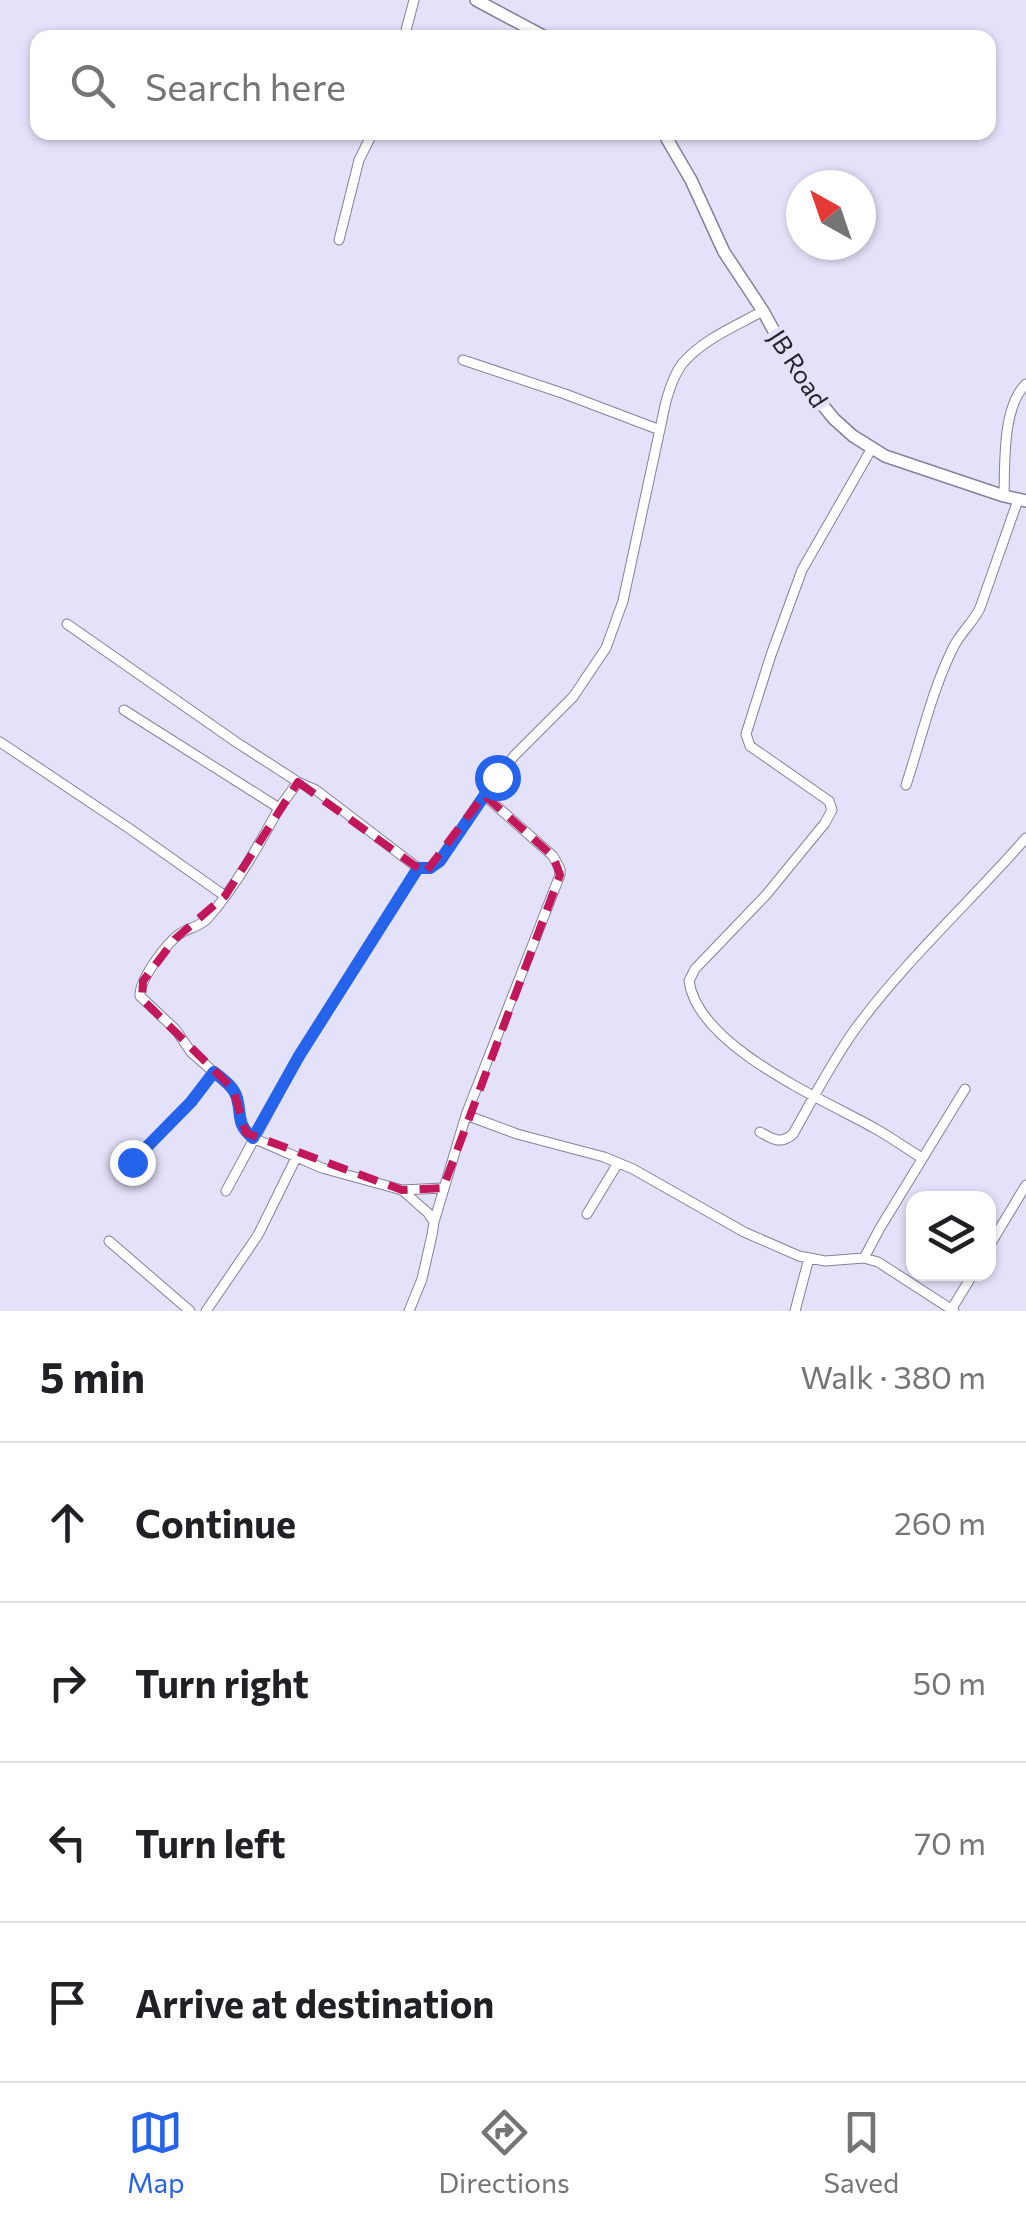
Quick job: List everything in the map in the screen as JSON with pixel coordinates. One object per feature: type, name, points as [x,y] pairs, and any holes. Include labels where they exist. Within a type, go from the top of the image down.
[{"type":"street","points":[[406,30],[414,0]]},
{"type":"street","points":[[476,0],[532,30]]},
{"type":"street","points":[[339,240],[359,160],[370,140]]},
{"type":"street","name":"JB Road","points":[[668,140],[724,252],[818,403],[844,428],[885,456],[1022,501]]},
{"type":"street","points":[[68,624],[236,742],[328,797],[418,868],[430,868],[440,861],[514,756],[573,697],[606,648],[623,601],[673,379],[682,364],[701,347],[763,311]]},
{"type":"street","points":[[463,360],[660,430]]},
{"type":"street","points":[[1004,496],[1009,421],[1018,392],[1026,384]]},
{"type":"street","points":[[872,448],[802,570],[746,734],[750,746],[828,801],[832,810],[777,882],[689,981],[696,1005],[720,1034],[814,1097],[922,1158]]},
{"type":"street","points":[[906,785],[944,668],[954,644],[975,619],[1022,501]]},
{"type":"street","points":[[124,710],[279,808]]},
{"type":"street","points":[[0,742],[225,896]]},
{"type":"street","points":[[298,782],[225,896],[206,920],[183,932],[168,946],[138,991],[144,1002],[176,1030],[191,1052],[229,1085],[236,1095],[240,1122],[253,1138],[322,1168],[402,1190],[444,1188]]},
{"type":"street","points":[[411,1310],[466,1115],[560,874],[553,856],[484,795]]},
{"type":"street","points":[[760,1132],[785,1141],[793,1134],[856,1029],[915,958],[1026,838]]},
{"type":"street","points":[[226,1191],[299,1056],[418,868]]},
{"type":"street","points":[[132,1162],[191,1102],[214,1072]]},
{"type":"street","points":[[864,1258],[965,1089]]},
{"type":"street","points":[[466,1115],[517,1134],[604,1157],[744,1232],[799,1256],[825,1262],[864,1258],[878,1262],[952,1310],[969,1281]]},
{"type":"street","points":[[206,1311],[258,1234],[296,1158]]},
{"type":"street","points":[[587,1214],[618,1163]]},
{"type":"street","points":[[996,1235],[1026,1185]]},
{"type":"street","points":[[402,1190],[434,1222]]},
{"type":"street","points":[[109,1241],[190,1311]]},
{"type":"street","points":[[795,1311],[809,1258]]},
{"type":"street","points":[[929,1311],[935,1299]]},
{"type":"highlighted area","points":[[298,782],[425,873],[484,795],[553,856],[560,875],[443,1188],[402,1190],[246,1133],[233,1089],[142,999],[143,981],[175,939],[225,896]]},
{"type":"route","points":[[132,1162],[171,1124],[214,1072],[236,1095],[240,1122],[253,1138],[299,1056],[418,868],[430,868],[440,861],[497,777]]}]
